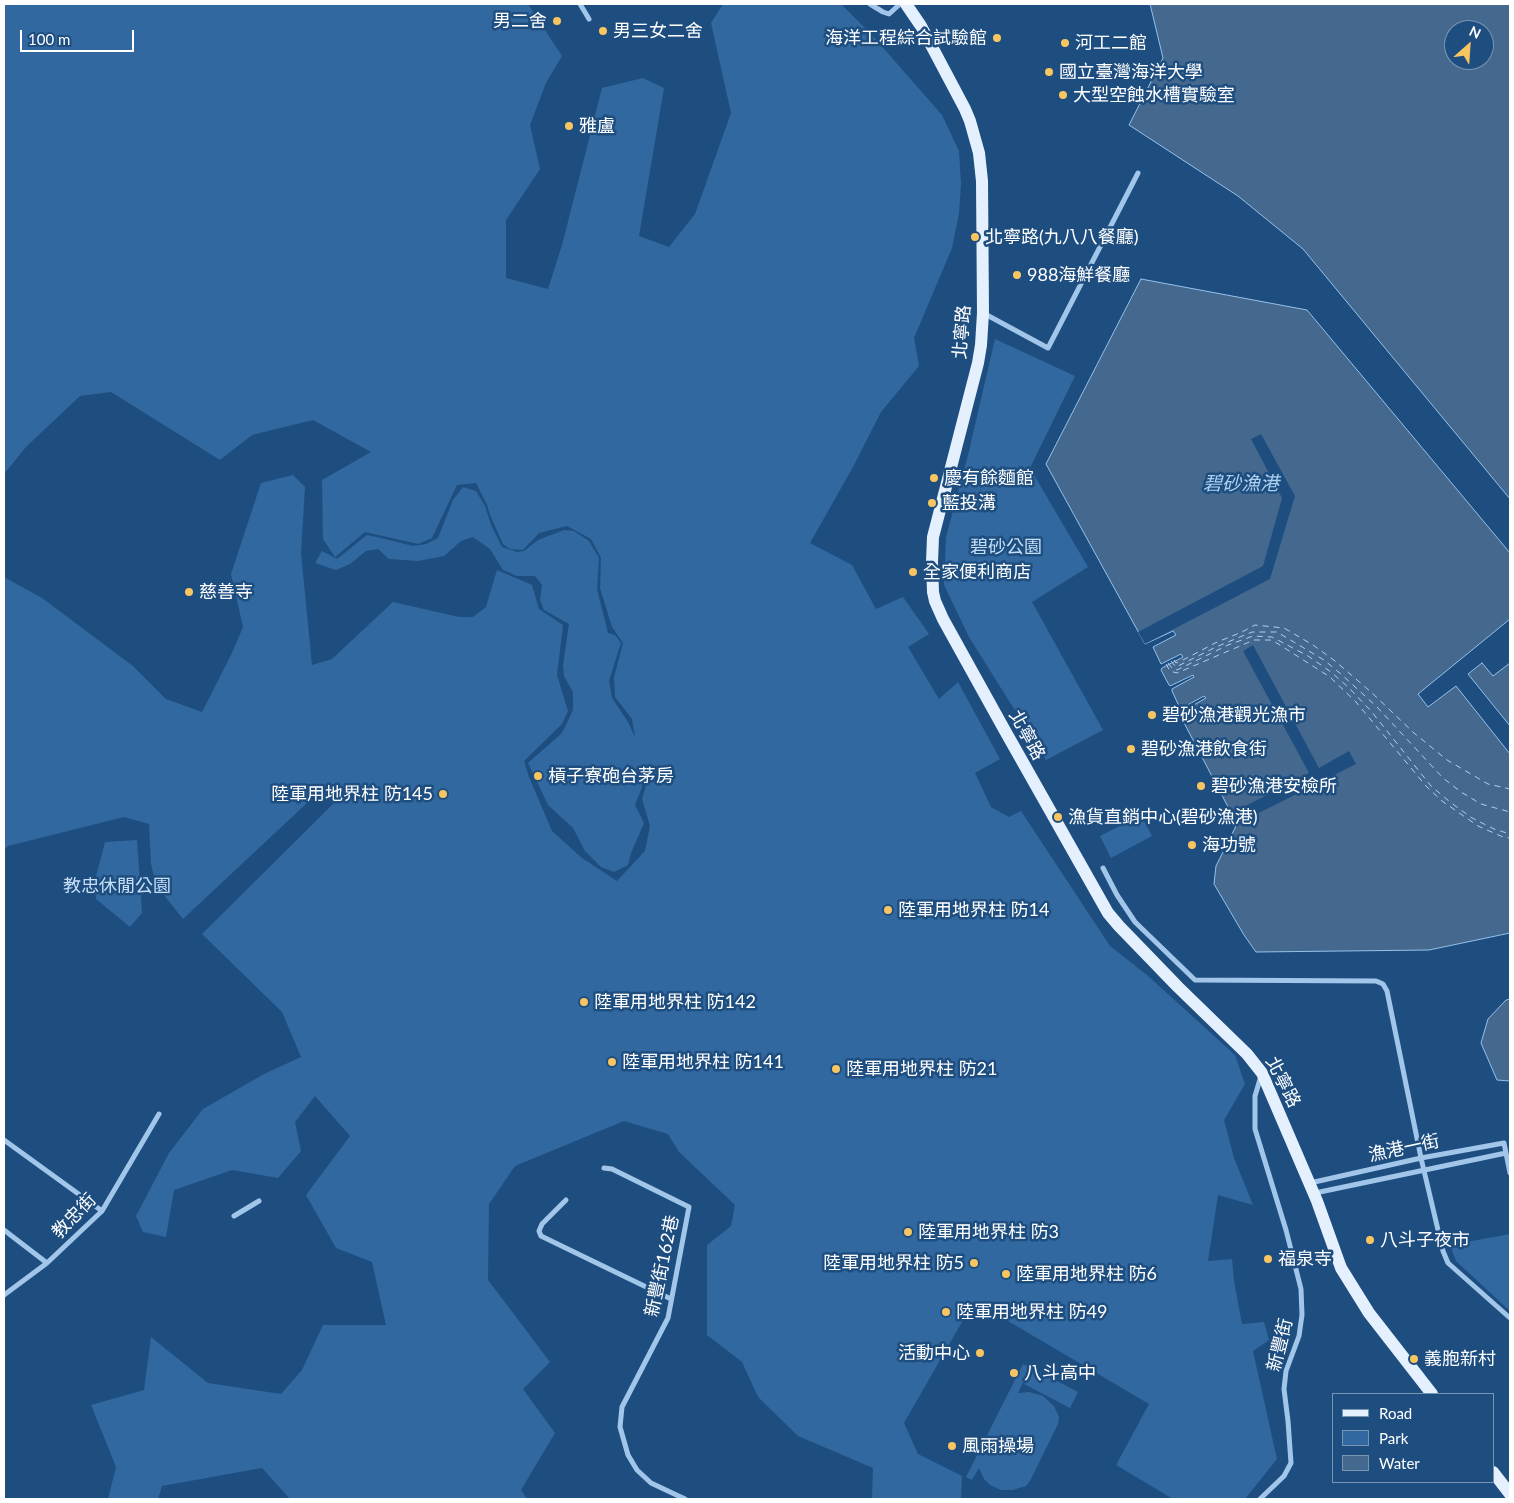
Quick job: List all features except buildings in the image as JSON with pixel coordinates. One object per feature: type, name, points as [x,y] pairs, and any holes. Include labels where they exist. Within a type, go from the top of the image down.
[{"type":"main road","name":"北寧路","points":[[906,4],[921,26],[960,96],[976,142],[982,181],[983,313],[981,345],[933,537],[932,562],[935,601],[989,702],[1108,913],[1178,987],[1247,1054],[1262,1073],[1312,1188],[1341,1268],[1369,1313],[1431,1393]]},
{"type":"main road","points":[[1494,1473],[1510,1494]]},
{"type":"street","points":[[580,4],[589,19]]},
{"type":"street","points":[[870,4],[889,14],[900,4]]},
{"type":"street","points":[[983,313],[1048,348],[1138,173]]},
{"type":"street","points":[[1103,868],[1117,895],[1136,922],[1195,980],[1376,981],[1383,984],[1387,991],[1421,1158],[1448,1263],[1510,1318]]},
{"type":"street","name":"新豐街","points":[[1260,1499],[1284,1476],[1291,1463],[1284,1389],[1286,1371],[1299,1336],[1302,1315],[1299,1280],[1286,1230],[1255,1129],[1255,1096],[1262,1073]]},
{"type":"street","name":"教忠街","points":[[4,1294],[47,1263],[102,1211],[159,1114]]},
{"type":"street","points":[[4,1140],[102,1211]]},
{"type":"street","name":"漁港一街","points":[[1504,1143],[1506,1153],[1425,1170],[1312,1188],[1421,1158],[1504,1143]]},
{"type":"street","points":[[1506,1153],[1510,1173]]},
{"type":"street","name":"新豐街162巷","points":[[604,1168],[612,1169],[689,1207],[668,1318],[622,1408],[620,1427],[628,1455],[637,1470],[651,1483],[685,1499]]},
{"type":"street","points":[[566,1200],[542,1224],[538,1231],[541,1236],[671,1299]]},
{"type":"street","points":[[234,1216],[259,1201]]},
{"type":"street","points":[[4,1230],[47,1263]]},
{"type":"green space","points":[[4,4],[528,4],[562,56],[546,83],[530,125],[540,169],[506,220],[506,278],[548,289],[562,245],[602,88],[643,78],[664,88],[639,236],[669,247],[695,214],[731,113],[711,23],[723,4],[841,4],[871,34],[942,115],[959,151],[961,184],[959,213],[952,248],[914,338],[919,366],[881,412],[853,467],[810,543],[852,565],[876,609],[903,597],[929,634],[908,647],[939,699],[958,682],[1000,759],[975,773],[991,807],[1009,817],[1021,811],[1110,946],[1147,975],[1235,1055],[1245,1084],[1224,1120],[1234,1158],[1253,1205],[1218,1195],[1208,1261],[1232,1259],[1242,1324],[1264,1322],[1269,1340],[1253,1351],[1277,1459],[1245,1499],[1173,1499],[1116,1465],[1149,1404],[974,1301],[904,1423],[918,1454],[962,1476],[961,1499],[872,1499],[873,1468],[798,1436],[758,1397],[742,1362],[707,1335],[707,1245],[731,1226],[735,1205],[679,1152],[668,1134],[624,1121],[515,1166],[489,1204],[488,1280],[550,1362],[523,1389],[555,1433],[521,1490],[527,1499],[290,1499],[262,1468],[162,1486],[158,1499],[108,1499],[116,1467],[91,1405],[144,1390],[151,1337],[208,1383],[281,1394],[302,1370],[323,1325],[386,1325],[372,1262],[336,1248],[306,1195],[350,1136],[315,1096],[295,1122],[301,1151],[278,1178],[232,1170],[174,1190],[166,1237],[143,1232],[136,1216],[169,1153],[203,1109],[264,1074],[301,1057],[282,1012],[202,934],[333,804],[322,789],[183,919],[156,885],[151,864],[149,824],[124,817],[8,846],[4,850],[4,577],[42,598],[133,666],[166,699],[202,712],[243,627],[231,574],[261,483],[293,475],[305,487],[301,553],[312,665],[332,659],[393,602],[459,617],[473,617],[486,607],[497,570],[532,585],[539,609],[563,625],[557,675],[568,711],[562,724],[524,761],[529,777],[552,831],[582,858],[617,881],[645,851],[650,826],[642,799],[651,769],[650,765],[640,766],[642,787],[635,805],[644,823],[628,865],[614,872],[601,867],[585,851],[573,828],[548,805],[528,763],[562,733],[573,710],[573,692],[564,676],[563,665],[569,624],[544,610],[540,600],[542,585],[535,576],[517,576],[503,570],[490,549],[473,537],[461,541],[444,556],[418,561],[389,559],[378,549],[366,551],[350,564],[336,570],[315,563],[322,551],[337,559],[367,535],[413,546],[426,544],[438,538],[453,500],[463,487],[476,491],[485,506],[491,525],[502,547],[517,552],[524,551],[538,540],[564,530],[574,531],[589,541],[599,558],[597,589],[608,633],[615,635],[621,643],[609,681],[612,698],[628,722],[635,737],[632,719],[615,697],[614,677],[623,643],[612,627],[600,588],[601,558],[591,539],[567,526],[539,533],[523,550],[510,549],[503,544],[476,483],[457,485],[432,538],[418,544],[365,532],[335,557],[323,539],[322,480],[371,452],[313,420],[252,435],[220,460],[111,392],[80,396],[26,447],[4,474]]},
{"type":"green space","name":"碧砂公園","points":[[995,339],[1075,376],[1030,468],[1088,567],[1032,602],[1103,730],[1046,760],[969,637],[944,585],[946,537],[968,455]]},
{"type":"green space","points":[[1141,815],[1152,836],[1111,858],[1100,836]]},
{"type":"green space","name":"教忠休閒公園","points":[[137,840],[142,913],[130,927],[96,899],[94,884],[105,842]]},
{"type":"green space","points":[[1510,1234],[1510,1311],[1456,1261],[1450,1245]]},
{"type":"green space","points":[[1023,1364],[1030,1368],[1018,1393],[1029,1392],[1043,1396],[1054,1406],[1059,1417],[1058,1424],[1026,1486],[1013,1490],[1001,1490],[990,1485],[984,1479],[979,1468],[972,1480],[966,1477]]},
{"type":"green space","points":[[1032,1368],[1078,1392],[1070,1408],[1024,1384]]},
{"type":"water","points":[[1150,4],[1510,4],[1510,499],[1303,249],[1238,196],[1129,125],[1163,58]]},
{"type":"water","name":"碧砂漁港","points":[[1141,279],[1307,310],[1510,553],[1510,619],[1418,694],[1428,707],[1456,686],[1510,754],[1510,933],[1429,950],[1256,952],[1214,884],[1216,866],[1237,824],[1182,719],[1186,717],[1183,712],[1185,710],[1206,698],[1204,696],[1182,708],[1179,706],[1172,689],[1194,677],[1193,675],[1170,686],[1161,670],[1183,657],[1181,654],[1161,664],[1153,647],[1176,635],[1173,631],[1145,644],[1046,464]]},
{"type":"water","points":[[1482,663],[1493,676],[1510,663],[1510,726],[1468,674]]},
{"type":"water","points":[[1510,999],[1510,1081],[1497,1080],[1481,1043],[1488,1019],[1506,1000]]},
{"type":"pier","points":[[1261,434],[1295,496],[1270,579],[1145,644],[1138,632],[1263,566],[1282,498],[1251,439]]},
{"type":"pier","points":[[1253,645],[1319,768],[1349,751],[1356,764],[1237,824],[1232,813],[1309,773],[1243,651]]},
{"type":"ferry route","points":[[1174,660],[1176,663],[1255,625],[1284,628],[1335,661],[1414,733],[1447,760],[1488,784],[1510,789]]},
{"type":"ferry route","points":[[1171,661],[1176,667],[1252,632],[1277,632],[1324,660],[1341,674],[1377,707],[1443,778],[1461,792],[1481,804],[1510,812]]},
{"type":"ferry route","points":[[1168,663],[1177,670],[1228,645],[1253,636],[1272,637],[1308,656],[1348,687],[1371,711],[1431,786],[1450,802],[1472,818],[1494,829],[1510,834]]},
{"type":"ferry route","points":[[1166,664],[1170,671],[1177,673],[1254,640],[1272,640],[1330,677],[1356,702],[1426,786],[1442,801],[1478,826],[1503,837],[1510,838]]},
{"type":"place","name":"男二舍","points":[[557,21]]},
{"type":"place","name":"男三女二舍","points":[[603,31]]},
{"type":"place","name":"海洋工程綜合試驗館","points":[[997,38]]},
{"type":"place","name":"河工二館","points":[[1065,43]]},
{"type":"place","name":"國立臺灣海洋大學","points":[[1049,72]]},
{"type":"place","name":"大型空蝕水槽實驗室","points":[[1063,95]]},
{"type":"place","name":"雅盧","points":[[569,126]]},
{"type":"place","name":"北寧路(九八八餐廳)","points":[[975,237]]},
{"type":"place","name":"988海鮮餐廳","points":[[1017,275]]},
{"type":"place","name":"慶有餘麵館","points":[[934,478]]},
{"type":"place","name":"藍投溝","points":[[932,503]]},
{"type":"place","name":"全家便利商店","points":[[913,572]]},
{"type":"place","name":"慈善寺","points":[[189,592]]},
{"type":"place","name":"碧砂漁港觀光漁市","points":[[1152,715]]},
{"type":"place","name":"碧砂漁港飲食街","points":[[1131,749]]},
{"type":"place","name":"槓子寮砲台茅房","points":[[538,776]]},
{"type":"place","name":"碧砂漁港安檢所","points":[[1201,786]]},
{"type":"place","name":"陸軍用地界柱 防145","points":[[443,794]]},
{"type":"place","name":"漁貨直銷中心(碧砂漁港)","points":[[1058,817]]},
{"type":"place","name":"海功號","points":[[1192,845]]},
{"type":"place","name":"陸軍用地界柱 防14","points":[[888,910]]},
{"type":"place","name":"陸軍用地界柱 防142","points":[[584,1002]]},
{"type":"place","name":"陸軍用地界柱 防141","points":[[612,1062]]},
{"type":"place","name":"陸軍用地界柱 防21","points":[[836,1069]]},
{"type":"place","name":"陸軍用地界柱 防3","points":[[908,1232]]},
{"type":"place","name":"八斗子夜市","points":[[1370,1240]]},
{"type":"place","name":"福泉寺","points":[[1268,1259]]},
{"type":"place","name":"陸軍用地界柱 防5","points":[[974,1263]]},
{"type":"place","name":"陸軍用地界柱 防6","points":[[1006,1274]]},
{"type":"place","name":"陸軍用地界柱 防49","points":[[946,1312]]},
{"type":"place","name":"活動中心","points":[[980,1353]]},
{"type":"place","name":"義胞新村","points":[[1414,1359]]},
{"type":"place","name":"八斗高中","points":[[1014,1373]]},
{"type":"place","name":"風雨操場","points":[[952,1446]]}]
